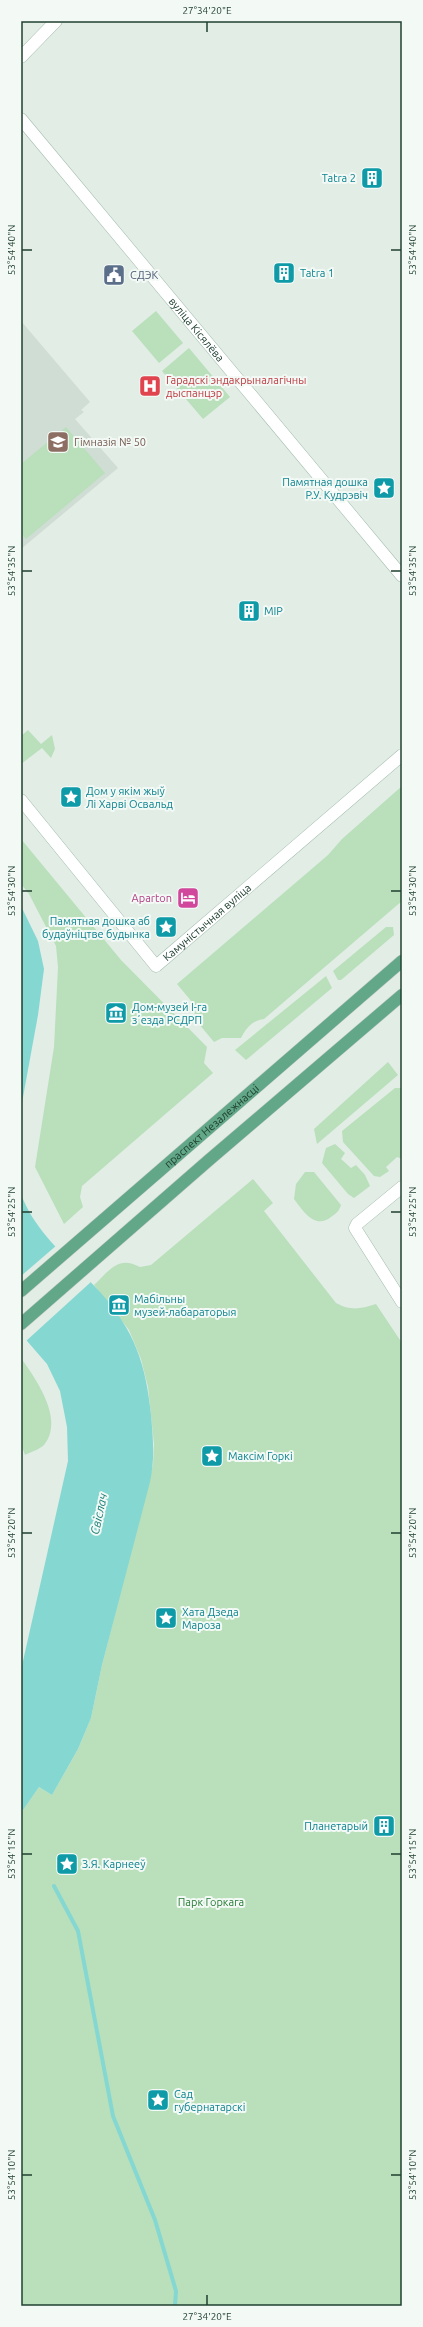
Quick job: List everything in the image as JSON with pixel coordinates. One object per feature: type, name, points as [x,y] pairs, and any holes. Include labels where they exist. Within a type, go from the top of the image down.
[{"type":"main road","name":"праспект Незалежнасці","points":[[21,1291],[402,961]]},
{"type":"main road","points":[[21,1324],[209,1160],[402,995]]},
{"type":"street","points":[[21,57],[56,21]]},
{"type":"street","name":"вуліца Кісялёва","points":[[21,119],[402,576]]},
{"type":"street","name":"Камуністычная вуліца","points":[[21,800],[156,966],[402,755]]},
{"type":"street","points":[[402,1187],[357,1224],[356,1232],[402,1302]]},
{"type":"shaded area","name":"Гімназія № 50","points":[[21,321],[90,402],[81,410],[84,412],[75,419],[118,468],[21,549]]},
{"type":"green space","points":[[156,311],[183,343],[159,363],[132,331]]},
{"type":"green space","points":[[189,348],[230,397],[203,419],[162,371]]},
{"type":"green space","points":[[66,427],[105,473],[26,539],[21,533],[21,464]]},
{"type":"green space","points":[[28,730],[41,744],[52,735],[55,749],[51,758],[42,748],[21,764],[21,736]]},
{"type":"green space","points":[[402,786],[402,901],[264,1019],[256,1021],[250,1025],[241,1038],[222,1038],[214,1042],[193,1017],[197,1008],[177,984],[328,855],[342,839]]},
{"type":"green space","points":[[21,839],[121,960],[207,1047],[204,1063],[213,1073],[82,1186],[80,1197],[83,1207],[64,1224],[35,1167],[54,1047],[58,967],[56,946],[29,894],[21,884]]},
{"type":"green space","points":[[386,927],[393,927],[394,935],[341,980],[338,980],[333,971]]},
{"type":"green space","points":[[326,976],[332,988],[246,1060],[235,1050]]},
{"type":"green space","points":[[388,1062],[398,1075],[317,1144],[314,1129]]},
{"type":"green space","points":[[395,1088],[402,1088],[402,1159],[397,1157],[386,1167],[389,1171],[380,1177],[374,1176],[343,1142],[342,1131]]},
{"type":"green space","points":[[335,1144],[345,1153],[341,1159],[351,1168],[356,1165],[365,1175],[370,1186],[354,1198],[348,1194],[322,1163],[326,1148]]},
{"type":"green space","points":[[305,1172],[314,1172],[341,1205],[336,1213],[325,1220],[315,1220],[310,1217],[301,1209],[294,1199],[296,1184]]},
{"type":"green space","name":"Парк Горкага","points":[[253,1179],[273,1203],[264,1211],[336,1303],[341,1306],[351,1308],[365,1307],[376,1304],[402,1343],[402,2306],[21,2306],[21,1813],[39,1787],[52,1795],[78,1749],[91,1718],[102,1665],[153,1465],[154,1444],[148,1387],[141,1359],[129,1330],[94,1285],[120,1263],[132,1264],[140,1267],[151,1265]]},
{"type":"green space","points":[[21,1358],[34,1377],[46,1400],[50,1412],[51,1424],[50,1435],[44,1445],[25,1455],[21,1444]]},
{"type":"water","points":[[21,906],[38,941],[44,969],[38,1015],[21,1108]]},
{"type":"water","name":"Свіслач","points":[[21,1194],[28,1209],[45,1235],[112,1306],[137,1349],[146,1380],[149,1397],[153,1465],[150,1482],[102,1665],[91,1718],[78,1749],[52,1795],[39,1787],[21,1813],[21,1670],[68,1461],[67,1427],[60,1391],[47,1364],[21,1334]]},
{"type":"pier","points":[[57,1245],[92,1281],[25,1342],[21,1337],[21,1276]]},
{"type":"waterway","points":[[54,1886],[78,1931],[113,2116],[155,2220],[176,2291],[175,2306]]},
{"type":"place","name":"Tatra 2","points":[[372,178]]},
{"type":"place","name":"Tatra 1","points":[[284,273]]},
{"type":"place","name":"СДЭК","points":[[114,275]]},
{"type":"place","name":"Гарадскі эндакрыналагічны дыспанцэр","points":[[150,386]]},
{"type":"place","name":"Гімназія № 50","points":[[58,442]]},
{"type":"place","name":"Памятная дошка Р.У. Кудрэвіч","points":[[384,488]]},
{"type":"place","name":"МІР","points":[[249,611]]},
{"type":"place","name":"Дом у якім жыў Лі Харві Освальд","points":[[71,797]]},
{"type":"place","name":"Aparton","points":[[188,898]]},
{"type":"place","name":"Памятная дошка аб будаўніцтве будынка","points":[[166,927]]},
{"type":"place","name":"Дом-музей I-га зʼезда РСДРП","points":[[116,1013]]},
{"type":"place","name":"Мабільны музей-лабараторыя","points":[[119,1305]]},
{"type":"place","name":"Максім Горкі","points":[[212,1456]]},
{"type":"place","name":"Хата Дзеда Мароза","points":[[166,1618]]},
{"type":"place","name":"Планетарый","points":[[384,1826]]},
{"type":"place","name":"З.Я. Карнееў","points":[[67,1864]]},
{"type":"place","name":"Сад губернатарскі","points":[[158,2100]]}]
